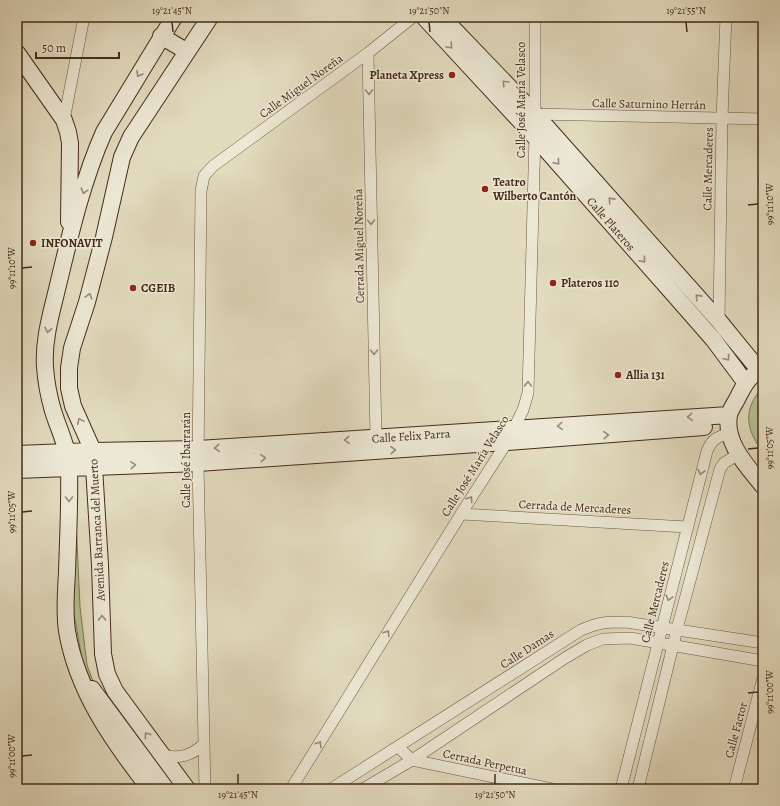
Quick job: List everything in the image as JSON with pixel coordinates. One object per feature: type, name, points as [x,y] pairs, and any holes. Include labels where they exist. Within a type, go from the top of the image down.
[{"type":"street","points":[[64,120],[84,17]]},
{"type":"street","name":"Avenida Barranca del Muerto","points":[[150,789],[127,759],[95,711],[80,677],[71,650],[65,609],[69,505],[68,460],[47,388],[45,365],[46,338],[69,239],[96,151],[104,132],[161,36],[174,17]]},
{"type":"street","name":"Avenida Barranca del Muerto","points":[[187,789],[115,691],[107,674],[103,654],[95,497],[102,466],[93,451],[73,406],[70,368],[72,348],[87,302],[104,237],[122,157],[131,137],[186,51],[210,17]]},
{"type":"street","name":"Calle Miguel Noreña","points":[[204,176],[213,166],[368,53],[413,17]]},
{"type":"street","name":"Calle Plateros","points":[[424,17],[535,137],[713,339],[745,382]]},
{"type":"street","name":"Calle Plateros","points":[[442,17],[535,114],[761,369],[745,382],[729,424]]},
{"type":"street","name":"Calle José María Velasco","points":[[291,789],[460,514],[507,442],[524,410],[528,392],[535,137],[534,17]]},
{"type":"street","name":"Calle Mercaderes","points":[[719,321],[722,118],[726,17]]},
{"type":"street","points":[[161,36],[186,51]]},
{"type":"street","points":[[17,53],[64,120],[68,132],[70,143],[69,239]]},
{"type":"street","name":"Cerrada Miguel Noreña","points":[[368,53],[376,438]]},
{"type":"street","name":"Calle Saturnino Herrán","points":[[535,114],[763,119]]},
{"type":"street","name":"Calle José Ibarrarán","points":[[204,176],[202,191],[198,456],[205,789]]},
{"type":"street","points":[[729,424],[739,454],[763,486]]},
{"type":"street","name":"Calle Mercaderes","points":[[621,789],[709,447],[729,424]]},
{"type":"street","name":"Calle Felix Parra","points":[[68,460],[93,451],[198,456],[507,442],[729,424]]},
{"type":"street","name":"Calle Felix Parra","points":[[68,460],[102,466],[376,438],[515,428],[729,424]]},
{"type":"street","points":[[17,454],[68,460]]},
{"type":"street","points":[[638,789],[673,645],[720,469],[724,463],[739,454]]},
{"type":"street","points":[[17,470],[68,460]]},
{"type":"street","name":"Cerrada de Mercaderes","points":[[460,514],[688,527]]},
{"type":"street","name":"Calle Damas","points":[[331,789],[581,630],[596,624],[626,622],[763,643]]},
{"type":"street","points":[[363,789],[412,760],[565,658],[587,645],[603,639],[630,638],[763,661]]},
{"type":"street","points":[[80,677],[95,693],[166,789]]},
{"type":"street","name":"Calle Factor","points":[[734,789],[763,678]]},
{"type":"street","points":[[162,755],[173,757],[185,756],[195,752],[204,744]]},
{"type":"street","points":[[398,747],[412,760]]},
{"type":"street","name":"Cerrada Perpetua","points":[[412,760],[552,789]]},
{"type":"street","points":[[300,789],[304,768]]},
{"type":"green space","points":[[763,387],[763,453],[750,428],[749,412],[756,395]]},
{"type":"green space","points":[[74,477],[80,607],[87,665],[99,698],[87,688],[73,608]]},
{"type":"place","name":"Planeta Xpress","points":[[452,75]]},
{"type":"place","name":"Teatro Wilberto Cantón","points":[[485,189]]},
{"type":"place","name":"INFONAVIT","points":[[33,243]]},
{"type":"place","name":"Plateros 110","points":[[553,283]]},
{"type":"place","name":"CGEIB","points":[[133,288]]},
{"type":"place","name":"Allia 131","points":[[618,375]]}]
